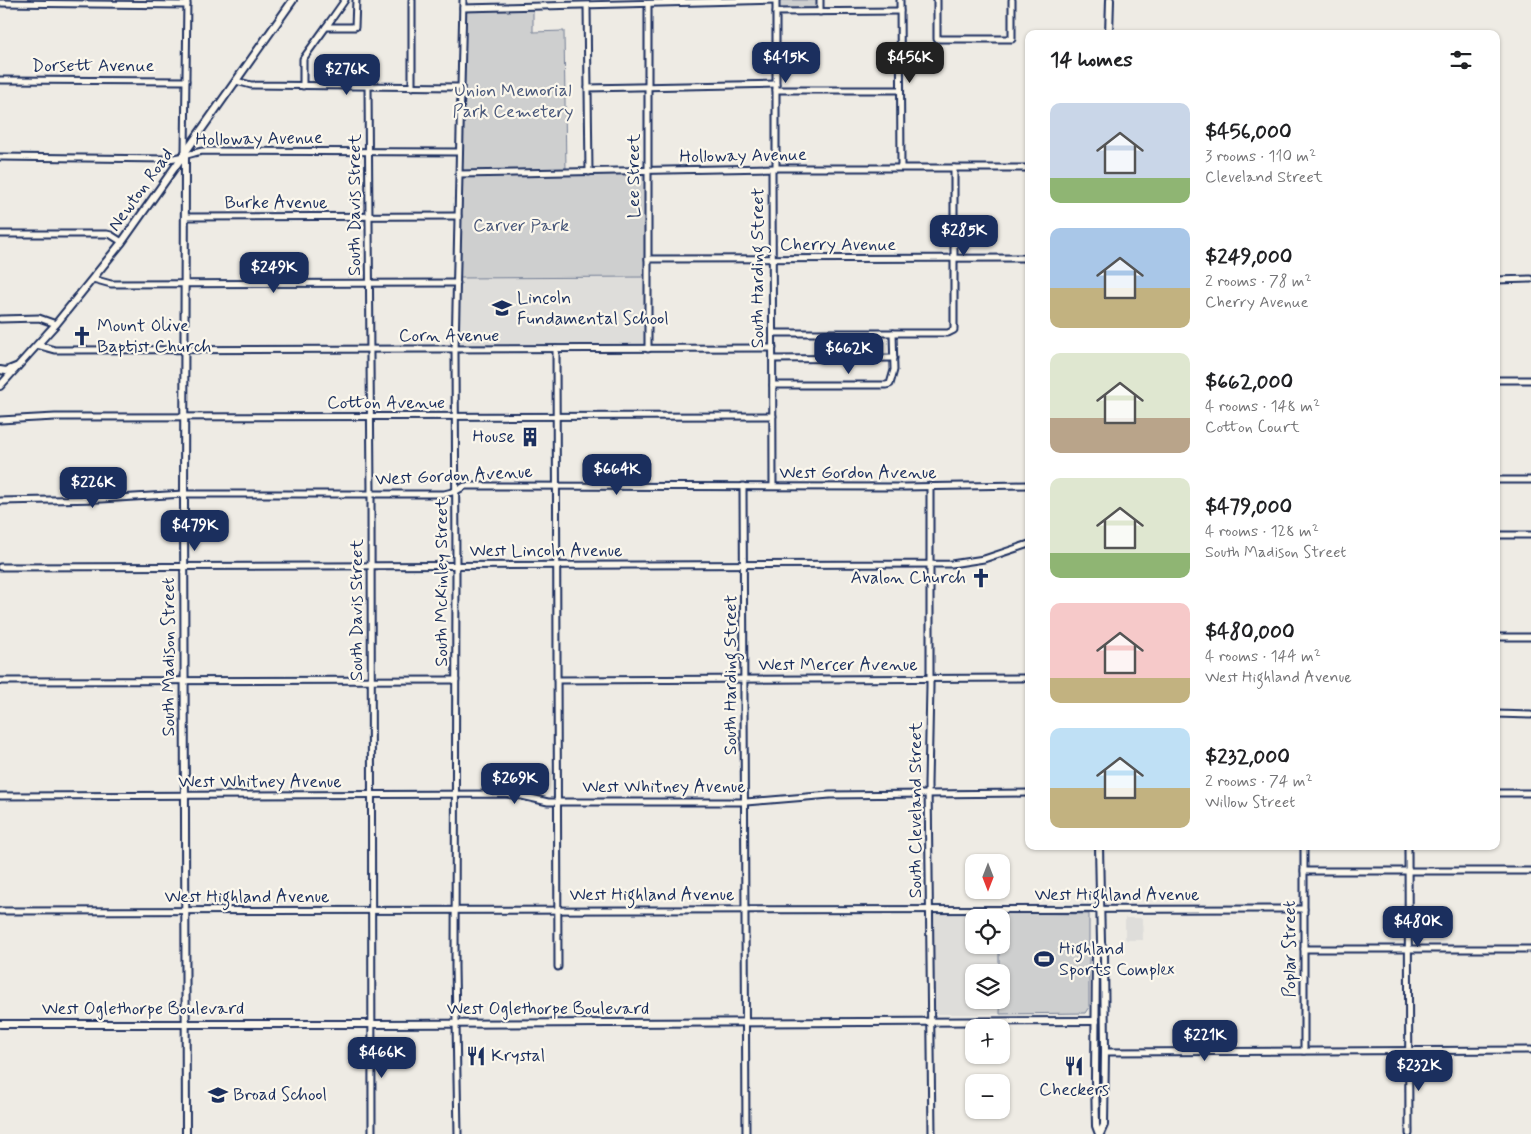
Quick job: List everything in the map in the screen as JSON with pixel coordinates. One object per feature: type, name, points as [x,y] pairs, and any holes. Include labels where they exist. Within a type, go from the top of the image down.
[{"type":"main road","name":"Newton Road","points":[[0,386],[56,324],[122,242],[293,0]]},
{"type":"main road","points":[[1109,30],[1110,0]]},
{"type":"main road","name":"South Madison Street","points":[[185,155],[184,796],[186,1134]]},
{"type":"main road","points":[[0,370],[6,371],[19,365]]},
{"type":"main road","points":[[1099,850],[1101,943],[1104,952],[1105,1006],[1104,1124],[1100,1134]]},
{"type":"main road","points":[[1100,1134],[1096,1126],[1095,1107],[1096,952],[1101,943]]},
{"type":"main road","points":[[1096,1021],[1105,1006]]},
{"type":"main road","points":[[1096,1021],[1105,1039]]},
{"type":"main road","name":"West Oglethorpe Boulevard","points":[[0,1024],[931,1023],[1096,1021]]},
{"type":"street","points":[[304,86],[303,59],[345,0]]},
{"type":"street","points":[[326,26],[355,27],[356,0]]},
{"type":"street","points":[[412,0],[412,87]]},
{"type":"street","name":"South McKinley Street","points":[[458,1134],[456,1024],[455,350],[463,0]]},
{"type":"street","points":[[463,8],[573,3],[587,6],[776,0]]},
{"type":"street","name":"South Harding Street","points":[[773,486],[772,333],[776,0]]},
{"type":"street","points":[[820,0],[820,12]]},
{"type":"street","points":[[900,0],[901,168]]},
{"type":"street","points":[[937,0],[937,39],[1012,39],[1012,0]]},
{"type":"street","points":[[0,3],[187,3]]},
{"type":"street","name":"South Madison Street","points":[[185,155],[187,3]]},
{"type":"street","name":"Lee Street","points":[[648,4],[648,349]]},
{"type":"street","points":[[587,6],[589,172]]},
{"type":"street","points":[[776,12],[900,11]]},
{"type":"street","name":"Dorsett Avenue","points":[[0,80],[186,80]]},
{"type":"street","points":[[236,81],[251,85],[461,87]]},
{"type":"street","name":"South Davis Street","points":[[368,86],[372,1134]]},
{"type":"street","points":[[588,88],[649,86],[900,90]]},
{"type":"street","name":"Holloway Avenue","points":[[0,157],[168,159],[203,151],[459,152]]},
{"type":"street","points":[[772,333],[948,333],[954,330],[954,168]]},
{"type":"street","name":"Holloway Avenue","points":[[459,174],[774,169],[1025,168]]},
{"type":"street","name":"Burke Avenue","points":[[185,216],[458,216]]},
{"type":"street","points":[[0,234],[107,234],[122,242]]},
{"type":"street","name":"Cherry Avenue","points":[[648,259],[1025,258]]},
{"type":"street","points":[[93,279],[111,284],[457,283]]},
{"type":"street","points":[[1500,280],[1531,279]]},
{"type":"street","points":[[0,318],[39,318],[56,324]]},
{"type":"street","points":[[773,385],[890,384],[894,358],[893,333]]},
{"type":"street","name":"Corn Avenue","points":[[37,345],[55,350],[773,348]]},
{"type":"street","points":[[556,349],[558,967]]},
{"type":"street","points":[[773,360],[894,358]]},
{"type":"street","points":[[1500,380],[1531,380]]},
{"type":"street","name":"Cotton Avenue","points":[[0,420],[55,417],[773,416]]},
{"type":"street","points":[[1500,480],[1531,480]]},
{"type":"street","name":"West Gordon Avenue","points":[[0,501],[101,499],[184,494],[444,494],[456,491],[464,486],[1025,485]]},
{"type":"street","name":"South Harding Street","points":[[743,486],[745,565],[746,1134]]},
{"type":"street","name":"South Cleveland Street","points":[[930,486],[928,794],[932,1134]]},
{"type":"street","points":[[1500,535],[1531,535]]},
{"type":"street","name":"West Lincoln Avenue","points":[[0,567],[930,564],[969,562],[1025,545]]},
{"type":"street","points":[[1500,637],[1531,636]]},
{"type":"street","name":"West Mercer Avenue","points":[[557,680],[1025,678]]},
{"type":"street","points":[[0,681],[456,680]]},
{"type":"street","points":[[1500,714],[1531,715]]},
{"type":"street","name":"West Whitney Avenue","points":[[0,796],[516,795],[539,801],[557,802],[746,802],[830,795],[1025,793]]},
{"type":"street","points":[[1500,793],[1531,793]]},
{"type":"street","name":"Poplar Street","points":[[1304,850],[1304,1051]]},
{"type":"street","points":[[1408,850],[1409,1134]]},
{"type":"street","points":[[1304,871],[1531,872]]},
{"type":"street","name":"West Highland Avenue","points":[[0,911],[1304,909]]},
{"type":"street","points":[[1304,949],[1531,949]]},
{"type":"street","points":[[1105,1052],[1531,1050]]},
{"type":"shaded area","points":[[646,277],[645,348],[457,348],[458,278]]},
{"type":"shaded area","points":[[933,914],[965,914],[965,954],[999,954],[999,964],[965,964],[965,1009],[1000,1009],[1000,1014],[933,1014]]},
{"type":"shaded area","points":[[1125,918],[1142,918],[1143,940],[1127,940],[1125,938]]},
{"type":"green space","points":[[776,0],[820,0],[820,11],[776,11]]},
{"type":"green space","name":"Union Memorial Park Cemetery","points":[[533,8],[533,32],[564,31],[566,171],[460,172],[464,9]]},
{"type":"green space","name":"Carver Park","points":[[646,173],[646,277],[458,278],[460,176]]},
{"type":"green space","name":"Highland Sports Complex","points":[[1010,913],[1089,914],[1089,1007],[1085,1013],[1000,1014],[1000,1009],[1010,1009],[1010,964],[999,964],[999,954],[1010,954]]},
{"type":"place","name":"Lincoln Fundamental School","points":[[502,308]]},
{"type":"place","name":"Mount Olive Baptist Church","points":[[82,336]]},
{"type":"place","name":"House","points":[[530,437]]},
{"type":"place","name":"Avalon Church","points":[[981,578]]},
{"type":"place","name":"Highland Sports Complex","points":[[1044,959]]},
{"type":"place","name":"Krystal","points":[[476,1056]]},
{"type":"place","name":"Checkers","points":[[1074,1066]]},
{"type":"place","name":"Broad School","points":[[218,1095]]}]
